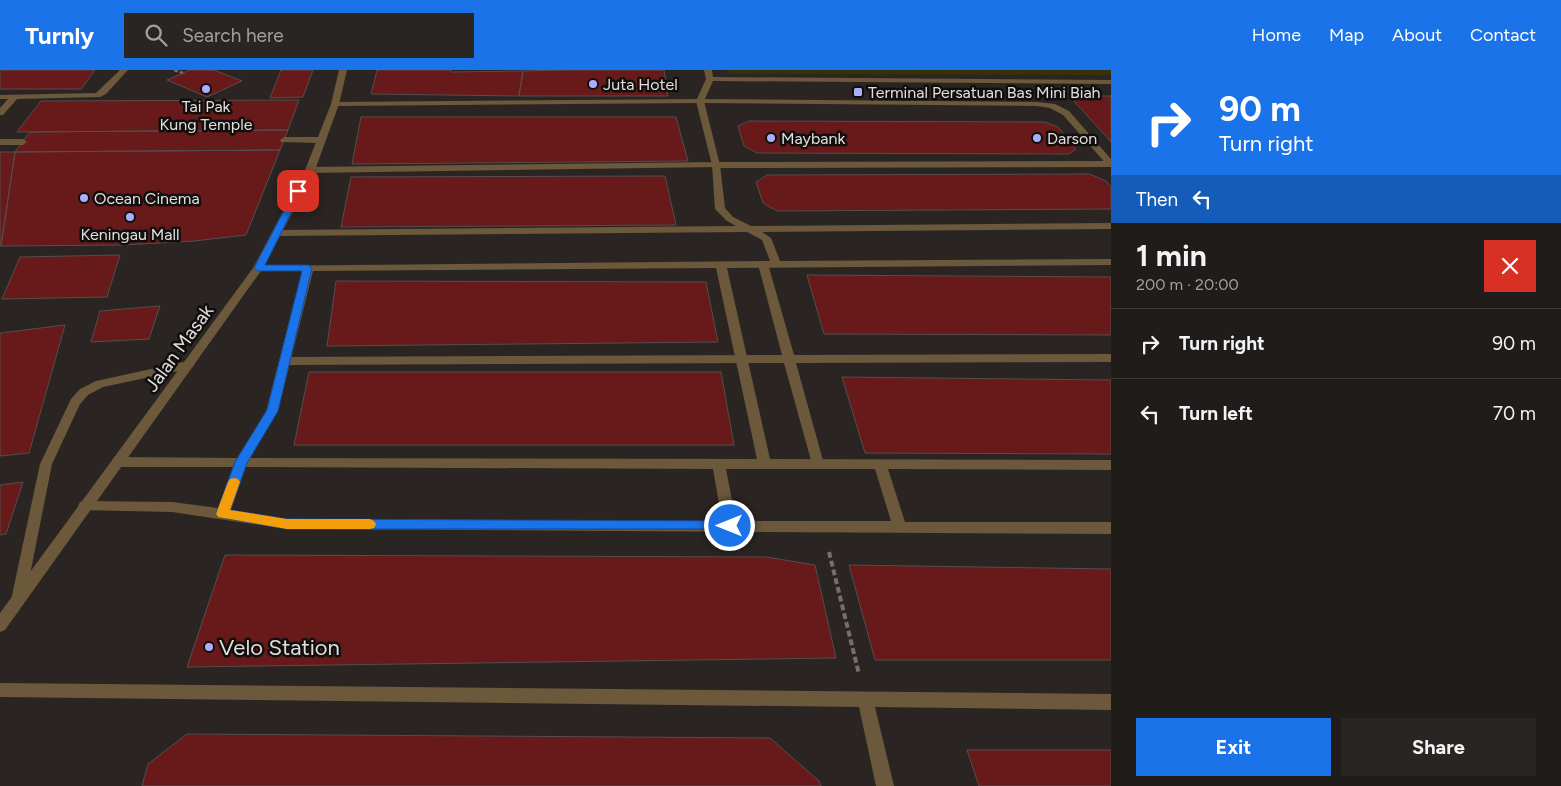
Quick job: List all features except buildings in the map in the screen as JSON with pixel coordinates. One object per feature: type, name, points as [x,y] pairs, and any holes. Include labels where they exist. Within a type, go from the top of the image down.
[{"type":"street","points":[[0,97],[97,96],[124,70]]},
{"type":"street","name":"Jalan Masak","points":[[0,625],[258,268],[310,170],[334,104],[343,70]]},
{"type":"street","points":[[776,264],[766,238],[730,219],[720,209],[716,165],[700,101],[709,75],[1111,82]]},
{"type":"street","points":[[0,113],[14,97]]},
{"type":"street","points":[[334,104],[700,101],[1038,104],[1052,106],[1066,113],[1111,164]]},
{"type":"street","points":[[284,140],[320,140]]},
{"type":"street","points":[[0,142],[23,142]]},
{"type":"street","points":[[310,170],[716,165],[1111,164]]},
{"type":"street","points":[[277,233],[1111,226]]},
{"type":"street","points":[[258,268],[1111,262]]},
{"type":"street","points":[[721,264],[764,464]]},
{"type":"street","points":[[764,264],[818,464]]},
{"type":"street","points":[[223,514],[241,462],[272,411],[308,268]]},
{"type":"street","points":[[285,362],[1111,358]]},
{"type":"street","points":[[18,600],[46,464],[75,402],[84,392],[100,384],[188,365]]},
{"type":"street","points":[[118,462],[1111,465]]},
{"type":"street","points":[[719,464],[730,526]]},
{"type":"street","points":[[880,464],[900,527]]},
{"type":"street","points":[[85,506],[172,507],[287,524],[1111,528]]},
{"type":"street","points":[[0,690],[1111,702]]},
{"type":"street","points":[[865,699],[886,786]]},
{"type":"path","points":[[174,70],[183,73]]},
{"type":"path","points":[[823,526],[865,699]]},
{"type":"shaded area","points":[[726,70],[1111,70],[1111,75],[727,74]]},
{"type":"slow traffic","points":[[234,482],[223,514],[287,524],[370,524]]},
{"type":"place","name":"Juta Hotel","points":[[593,84]]},
{"type":"place","name":"Tai Pak Kung Temple","points":[[206,89]]},
{"type":"place","name":"Terminal Persatuan Bas Mini Biah","points":[[858,92]]},
{"type":"place","name":"Maybank","points":[[771,138]]},
{"type":"place","name":"Darson","points":[[1037,138]]},
{"type":"place","name":"Ocean Cinema","points":[[84,198]]},
{"type":"place","name":"Keningau Mall","points":[[130,217]]},
{"type":"place","name":"Velo Station","points":[[209,647]]},
{"type":"route","points":[[298,191],[267,254],[258,268],[308,268],[272,411],[241,462],[223,514],[287,524],[730,526]]}]
